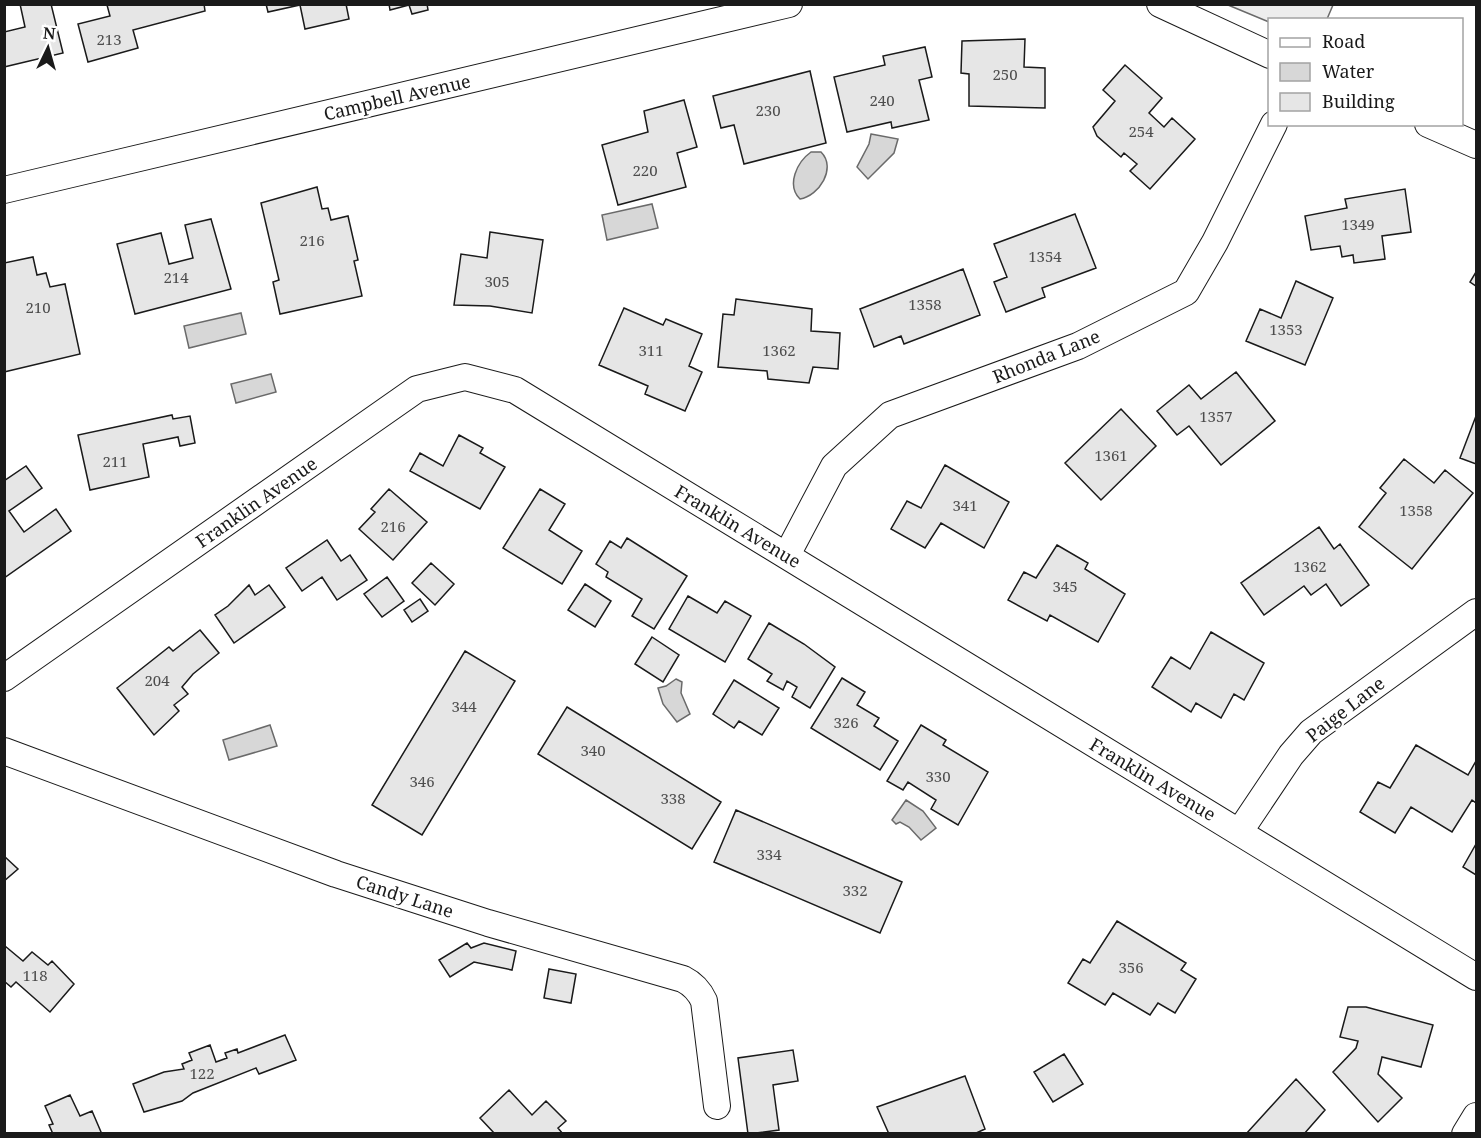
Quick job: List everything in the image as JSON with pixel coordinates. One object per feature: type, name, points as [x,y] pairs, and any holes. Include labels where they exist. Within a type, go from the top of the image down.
[{"type":"street","name":"Campbell Avenue","points":[[4,190],[789,4]]},
{"type":"street","points":[[1160,4],[1268,55]]},
{"type":"street","name":"Rhonda Lane","points":[[787,555],[834,466],[890,416],[1078,346],[1186,292],[1215,242],[1273,126]]},
{"type":"street","points":[[1433,126],[1476,145]]},
{"type":"street","name":"Franklin Avenue","points":[[4,678],[417,389],[465,377],[515,390],[1476,977]]},
{"type":"street","name":"Paige Lane","points":[[1240,831],[1291,754],[1311,732],[1476,612]]},
{"type":"street","name":"Candy Lane","points":[[4,751],[336,874],[488,923],[683,978],[691,983],[704,1001],[717,1106]]},
{"type":"street","points":[[1465,1134],[1476,1116]]},
{"type":"shaded area","points":[[1228,5],[1333,5],[1327,18],[1268,18],[1268,22]]},
{"type":"water","points":[[871,134],[898,139],[894,153],[868,179],[857,167],[869,144]]},
{"type":"water","points":[[811,152],[821,152],[827,166],[826,173],[824,180],[814,193],[800,199],[794,187],[795,174],[801,162]]},
{"type":"water","points":[[652,204],[658,228],[607,240],[602,215]]},
{"type":"water","points":[[241,313],[246,334],[189,348],[184,326]]},
{"type":"water","points":[[271,374],[276,392],[236,403],[231,384]]},
{"type":"water","points":[[676,679],[682,682],[681,693],[690,714],[677,722],[663,704],[658,688]]},
{"type":"water","points":[[270,725],[277,746],[229,760],[223,740]]},
{"type":"water","points":[[906,800],[923,811],[936,828],[921,840],[909,827],[900,822],[896,824],[892,820]]},
{"type":"building","points":[[20,4],[51,4],[63,53],[4,67],[4,32],[25,27]]},
{"type":"building","points":[[204,4],[205,11],[133,30],[138,48],[88,62],[78,24],[110,16],[107,5]]},
{"type":"building","points":[[266,4],[346,4],[349,19],[305,29],[300,5],[268,12]]},
{"type":"building","points":[[389,4],[427,4],[428,10],[412,14],[409,5],[390,10]]},
{"type":"building","points":[[1025,39],[1024,67],[1045,68],[1045,108],[969,106],[969,74],[961,73],[962,41]]},
{"type":"building","points":[[925,47],[932,77],[919,80],[929,120],[892,128],[891,122],[847,132],[834,77],[885,65],[883,56]]},
{"type":"building","points":[[1125,65],[1162,98],[1149,113],[1164,127],[1172,118],[1195,139],[1150,189],[1130,171],[1137,164],[1124,153],[1121,157],[1097,136],[1093,127],[1115,101],[1103,90]]},
{"type":"building","points":[[810,71],[826,143],[744,164],[734,125],[721,128],[713,96]]},
{"type":"building","points":[[684,100],[697,147],[677,153],[686,187],[618,205],[602,145],[648,132],[644,111]]},
{"type":"building","points":[[317,187],[322,209],[328,208],[331,220],[348,216],[358,260],[354,261],[362,296],[280,314],[273,282],[279,280],[261,203]]},
{"type":"building","points":[[1405,189],[1411,232],[1382,236],[1385,259],[1354,263],[1353,255],[1342,257],[1340,246],[1311,250],[1305,216],[1347,208],[1345,199]]},
{"type":"building","points":[[1075,214],[1096,268],[1042,288],[1045,297],[1006,312],[994,282],[1007,277],[994,244]]},
{"type":"building","points":[[211,219],[231,289],[135,314],[117,244],[161,233],[169,264],[193,258],[185,225]]},
{"type":"building","points":[[490,232],[543,240],[532,313],[490,306],[454,305],[461,254],[487,258]]},
{"type":"building","points":[[33,257],[37,275],[46,273],[50,287],[65,284],[80,354],[4,372],[4,263]]},
{"type":"building","points":[[963,269],[980,315],[904,344],[901,336],[874,347],[860,309]]},
{"type":"building","points":[[1476,272],[1476,286],[1470,282]]},
{"type":"building","points":[[1296,281],[1333,298],[1305,365],[1246,341],[1260,309],[1281,318]]},
{"type":"building","points":[[736,299],[812,309],[811,331],[840,333],[838,369],[813,367],[809,383],[768,379],[767,371],[718,367],[723,314],[734,315]]},
{"type":"building","points":[[624,308],[663,325],[666,319],[702,334],[689,366],[702,372],[685,411],[645,394],[648,386],[599,365]]},
{"type":"building","points":[[1236,372],[1275,421],[1221,465],[1189,426],[1177,435],[1157,411],[1189,385],[1201,399]]},
{"type":"building","points":[[1121,409],[1156,446],[1101,500],[1065,463]]},
{"type":"building","points":[[172,415],[173,419],[190,416],[195,443],[180,446],[178,437],[143,444],[149,477],[90,490],[78,435]]},
{"type":"building","points":[[1476,416],[1476,464],[1460,458]]},
{"type":"building","points":[[459,435],[483,448],[480,453],[505,467],[480,509],[410,471],[420,453],[443,466]]},
{"type":"building","points":[[1404,459],[1434,483],[1445,470],[1473,493],[1412,569],[1359,527],[1386,493],[1380,488]]},
{"type":"building","points":[[945,465],[1009,502],[984,548],[941,523],[925,548],[891,529],[907,501],[921,508]]},
{"type":"building","points":[[26,466],[42,488],[9,511],[24,532],[56,509],[71,531],[4,578],[4,481]]},
{"type":"building","points":[[389,489],[427,522],[393,560],[359,529],[375,512],[371,509]]},
{"type":"building","points":[[540,489],[565,504],[549,530],[582,551],[562,584],[503,548]]},
{"type":"building","points":[[1319,527],[1334,549],[1340,544],[1369,585],[1341,606],[1326,584],[1311,595],[1304,586],[1264,615],[1241,583]]},
{"type":"building","points":[[627,538],[687,576],[654,629],[632,616],[642,599],[606,577],[608,572],[596,564],[610,541],[621,548]]},
{"type":"building","points":[[327,540],[341,561],[350,555],[367,580],[337,600],[322,577],[302,591],[286,568]]},
{"type":"building","points":[[1057,545],[1088,563],[1085,569],[1125,594],[1098,642],[1050,615],[1047,621],[1008,600],[1024,572],[1036,578]]},
{"type":"building","points":[[431,563],[454,584],[435,605],[412,583]]},
{"type":"building","points":[[387,577],[404,601],[382,617],[364,594]]},
{"type":"building","points":[[585,584],[611,601],[595,627],[568,610]]},
{"type":"building","points":[[249,585],[255,595],[269,585],[285,607],[234,643],[215,615],[228,606]]},
{"type":"building","points":[[688,596],[717,613],[725,601],[751,616],[725,662],[669,629]]},
{"type":"building","points":[[420,599],[428,611],[412,622],[404,610]]},
{"type":"building","points":[[769,623],[804,644],[835,667],[810,708],[792,697],[797,687],[787,681],[783,690],[767,681],[772,674],[748,659]]},
{"type":"building","points":[[200,630],[219,653],[193,674],[182,687],[188,694],[174,705],[179,711],[154,735],[117,688],[169,647],[173,651]]},
{"type":"building","points":[[1211,632],[1264,663],[1244,700],[1234,694],[1221,718],[1196,703],[1191,712],[1152,687],[1171,657],[1190,669]]},
{"type":"building","points":[[652,637],[679,655],[663,682],[635,664]]},
{"type":"building","points":[[465,651],[515,681],[422,835],[372,805]]},
{"type":"building","points":[[842,678],[865,692],[857,705],[879,718],[874,726],[898,741],[880,770],[811,728]]},
{"type":"building","points":[[734,680],[779,708],[762,735],[739,721],[734,728],[713,714]]},
{"type":"building","points":[[567,707],[721,802],[692,849],[538,754]]},
{"type":"building","points":[[921,725],[946,740],[943,745],[988,772],[958,825],[931,809],[936,800],[908,782],[903,790],[887,781]]},
{"type":"building","points":[[1416,745],[1468,775],[1476,761],[1476,803],[1472,800],[1452,832],[1411,807],[1395,833],[1360,812],[1378,782],[1390,788]]},
{"type":"building","points":[[736,810],[902,882],[880,933],[714,862]]},
{"type":"building","points":[[1476,844],[1476,875],[1463,867]]},
{"type":"building","points":[[4,856],[18,869],[4,881]]},
{"type":"building","points":[[1117,921],[1186,963],[1181,970],[1196,979],[1175,1013],[1158,1003],[1150,1015],[1113,993],[1105,1005],[1068,983],[1083,959],[1090,963]]},
{"type":"building","points":[[467,943],[471,948],[484,943],[516,951],[512,970],[474,962],[450,977],[439,960]]},
{"type":"building","points":[[5,946],[23,961],[32,952],[48,965],[52,961],[74,984],[50,1012],[16,982],[11,987],[4,981]]},
{"type":"building","points":[[549,969],[576,974],[571,1003],[544,998]]},
{"type":"building","points":[[1348,1007],[1366,1007],[1433,1025],[1421,1067],[1382,1057],[1378,1074],[1402,1098],[1378,1122],[1333,1072],[1356,1048],[1358,1041],[1340,1037]]},
{"type":"building","points":[[285,1035],[296,1060],[259,1074],[256,1068],[193,1093],[182,1101],[144,1112],[133,1084],[164,1072],[184,1069],[182,1064],[192,1060],[189,1053],[210,1045],[216,1062],[227,1058],[225,1053],[237,1049],[238,1053]]},
{"type":"building","points":[[793,1050],[798,1081],[773,1085],[779,1130],[748,1134],[738,1058]]},
{"type":"building","points":[[1064,1054],[1083,1084],[1053,1102],[1034,1072]]},
{"type":"building","points":[[965,1076],[985,1129],[974,1134],[889,1134],[877,1107]]},
{"type":"building","points":[[1296,1079],[1325,1110],[1304,1134],[1246,1134]]},
{"type":"building","points":[[509,1090],[532,1115],[546,1101],[566,1121],[558,1128],[563,1134],[495,1134],[480,1118]]},
{"type":"building","points":[[70,1095],[80,1116],[92,1111],[101,1132],[98,1134],[53,1134],[49,1125],[53,1124],[45,1106]]}]
